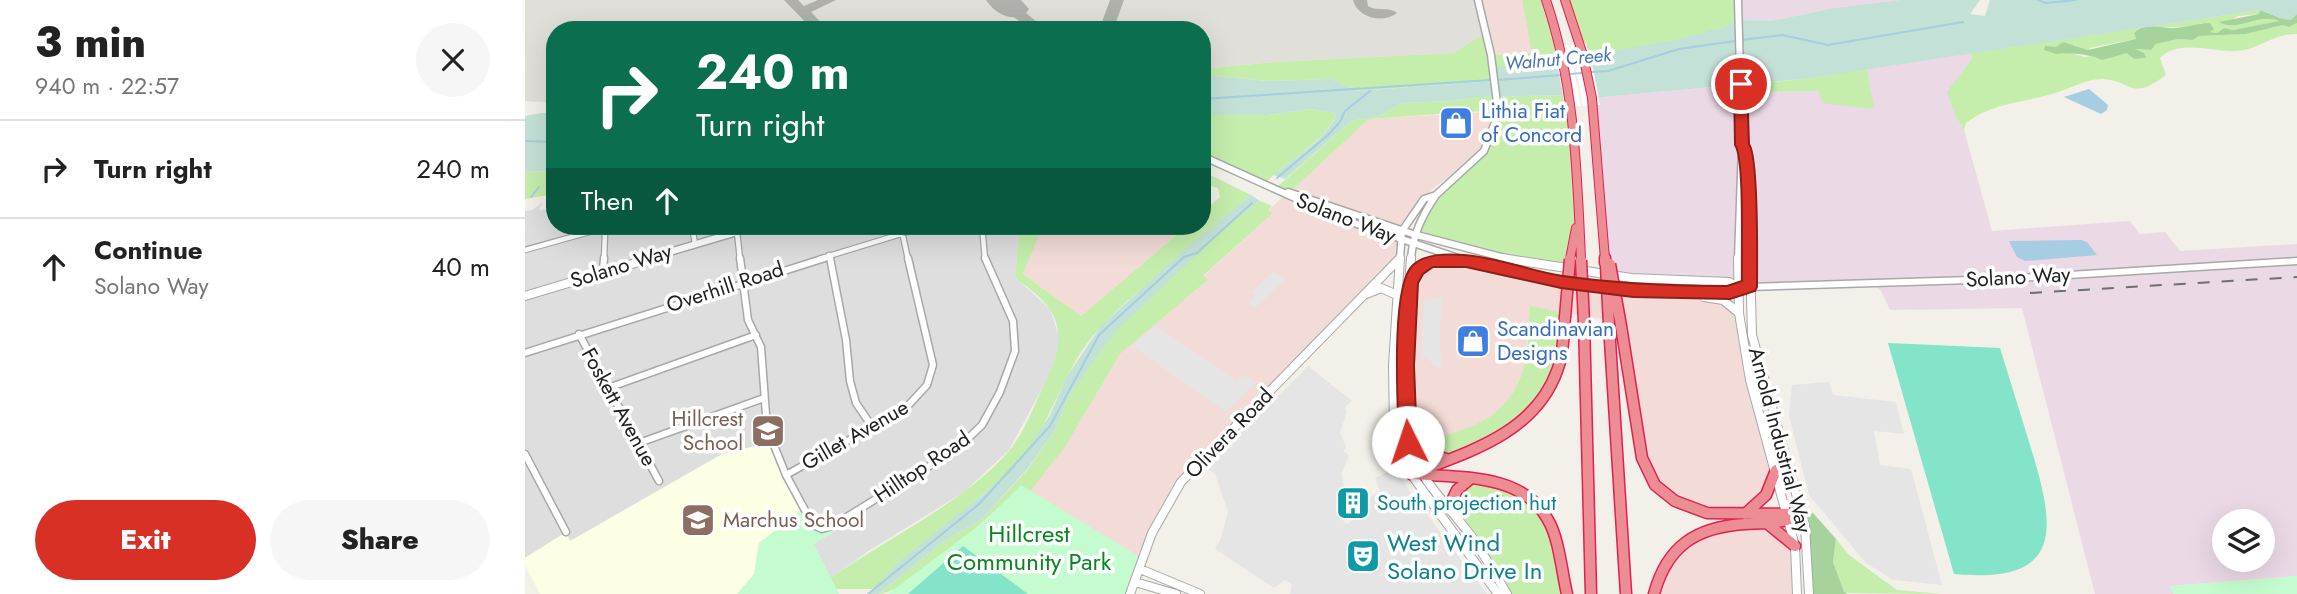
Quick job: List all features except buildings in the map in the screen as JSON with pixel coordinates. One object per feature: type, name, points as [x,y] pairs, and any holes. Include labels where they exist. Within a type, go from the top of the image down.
[{"type":"highway","points":[[1546,0],[1561,45],[1573,106],[1584,321],[1591,594]]},
{"type":"highway","points":[[1565,0],[1580,44],[1593,106],[1604,243],[1615,326],[1626,594]]},
{"type":"highway","points":[[1419,473],[1507,435],[1531,415],[1548,391],[1558,370],[1570,259],[1579,217]]},
{"type":"highway","points":[[1615,326],[1643,457],[1655,485],[1675,502],[1695,510],[1788,517]]},
{"type":"highway","points":[[1406,430],[1411,442],[1420,451],[1447,460]]},
{"type":"highway","points":[[1744,514],[1765,500],[1772,488],[1776,470]]},
{"type":"highway","points":[[1419,473],[1497,481],[1518,489],[1545,512],[1567,594]]},
{"type":"highway","points":[[1448,507],[1457,490],[1469,480]]},
{"type":"highway","points":[[1654,594],[1659,573],[1668,557],[1682,542],[1719,526],[1767,524],[1801,514]]},
{"type":"highway","points":[[1767,524],[1795,546]]},
{"type":"street","points":[[1478,0],[1481,22],[1489,43],[1497,103],[1492,134],[1484,151],[1436,195],[1413,234],[1405,366],[1406,430],[1419,473],[1476,543],[1507,594]]},
{"type":"street","points":[[1738,0],[1742,145]]},
{"type":"street","name":"Arnold Industrial Way","points":[[1742,145],[1746,149],[1752,335],[1801,514],[1808,546],[1809,594]]},
{"type":"street","name":"Arnold Industrial Way","points":[[1742,145],[1739,313],[1750,380],[1795,546],[1797,594]]},
{"type":"street","name":"Solano Way","points":[[1211,160],[1327,213],[1466,261],[1561,282],[1655,291],[1730,293],[1738,287]]},
{"type":"street","name":"Solano Way","points":[[1284,192],[1464,250],[1548,267],[1642,279],[1729,282],[1738,287],[1992,279],[2297,261]]},
{"type":"street","points":[[1436,195],[1424,199],[1402,231],[1393,365],[1394,427],[1419,473],[1498,594]]},
{"type":"street","points":[[525,250],[579,235]]},
{"type":"street","points":[[603,271],[605,235]]},
{"type":"street","points":[[694,235],[695,244]]},
{"type":"street","name":"Solano Way","points":[[525,296],[726,235]]},
{"type":"street","points":[[737,235],[748,320],[761,347],[767,428],[786,475]]},
{"type":"street","name":"Overhill Road","points":[[525,354],[579,334],[892,235]]},
{"type":"street","name":"Gillet Avenue","points":[[786,475],[873,428],[919,397],[930,382],[933,365],[903,235]]},
{"type":"street","name":"Hilltop Road","points":[[786,475],[813,525],[822,529],[832,526],[957,449],[982,425],[1000,392],[1015,351],[1013,321],[985,262],[983,235]]},
{"type":"street","points":[[829,255],[846,340],[850,382],[856,403],[873,428]]},
{"type":"street","name":"Olivera Road","points":[[1130,594],[1152,533],[1181,482],[1400,257]]},
{"type":"street","points":[[1410,283],[1417,270],[1430,262],[1466,261]]},
{"type":"street","points":[[1363,296],[1381,288],[1397,295]]},
{"type":"street","points":[[1655,291],[1664,295],[1713,297],[1733,306],[1739,313]]},
{"type":"street","name":"Foskett Avenue","points":[[579,334],[659,481]]},
{"type":"street","points":[[608,388],[756,335]]},
{"type":"street","points":[[639,443],[764,398]]},
{"type":"street","points":[[525,454],[566,532]]},
{"type":"street","points":[[1140,569],[1200,594]]},
{"type":"street","points":[[1135,582],[1177,594]]},
{"type":"shaded area","points":[[525,0],[1478,0],[1482,35],[1453,53],[1274,62],[1211,68],[1211,21],[546,21],[546,102],[525,101]]},
{"type":"shaded area","points":[[1478,0],[1522,0],[1533,53],[1491,55],[1483,42]]},
{"type":"shaded area","points":[[1738,0],[1900,0],[1834,8],[1770,21],[1740,20]]},
{"type":"shaded area","points":[[1900,0],[1980,0],[1970,14],[1985,16],[1990,0],[2297,0],[2297,14],[2291,20],[2260,10],[1803,79],[1592,98],[1583,55],[1675,40],[1740,20],[1770,21],[1834,8]]},
{"type":"shaded area","points":[[1971,53],[1972,59],[1955,115],[1964,130],[1992,231],[2130,221],[2140,234],[2165,232],[2180,251],[2297,244],[2297,576],[2170,586],[2174,594],[2095,594],[2022,308],[1890,310],[1881,291],[1873,283],[1750,287],[1742,145],[1738,287],[1729,282],[1606,275],[1592,98],[1761,83],[1764,92],[1820,91],[1873,109],[1867,68]]},
{"type":"shaded area","points":[[1565,60],[1572,95],[1477,97],[1402,103],[1379,116],[1351,121],[1285,179],[1274,175],[1328,130],[1336,113],[1310,109],[1267,115],[1211,115],[1211,76],[1268,81],[1332,79],[1357,91],[1494,81],[1493,68]]},
{"type":"shaded area","points":[[2089,89],[2108,105],[2107,110],[2101,114],[2064,97]]},
{"type":"shaded area","points":[[1490,112],[1488,135],[1482,147],[1471,161],[1432,189],[1402,231],[1290,192],[1369,119]]},
{"type":"shaded area","points":[[546,113],[546,171],[525,172],[525,116]]},
{"type":"shaded area","points":[[1251,195],[1260,201],[1233,220],[1115,332],[1069,395],[1054,432],[1028,468],[982,519],[944,541],[879,594],[868,594],[902,559],[984,494],[1019,461],[1050,415],[1067,376],[1101,326],[1183,251],[1202,235],[1211,235],[1211,228]]},
{"type":"shaded area","points":[[1285,195],[1401,240],[1400,258],[1181,482],[1143,559],[1030,492],[1065,447],[1120,354],[1207,281],[1203,277],[1272,214],[1268,211]]},
{"type":"shaded area","points":[[543,202],[539,210],[546,209],[546,235],[1019,235],[1015,277],[1050,309],[1060,339],[1052,370],[1009,450],[964,492],[867,552],[831,578],[813,544],[833,532],[570,541],[566,533],[525,558],[525,211],[532,210]]},
{"type":"shaded area","points":[[1039,235],[1176,235],[1081,316],[1023,274]]},
{"type":"shaded area","points":[[2009,241],[2087,242],[2097,255],[2025,261],[2017,257]]},
{"type":"shaded area","points":[[1450,259],[1511,272],[1655,291],[1664,295],[1713,297],[1733,306],[1776,470],[1772,487],[1744,514],[1688,508],[1647,471],[1620,322],[1530,307],[1525,365],[1505,405],[1484,423],[1458,433],[1411,442],[1406,431],[1405,366],[1410,283],[1417,270]]},
{"type":"shaded area","points":[[1273,272],[1286,279],[1255,308],[1249,305],[1254,295],[1251,293]]},
{"type":"shaded area","points":[[1442,298],[1440,327],[1435,328],[1440,329],[1441,367],[1436,367],[1427,358],[1422,358],[1424,301]]},
{"type":"shaded area","points":[[1155,326],[1237,381],[1243,375],[1256,382],[1226,412],[1132,346]]},
{"type":"shaded area","points":[[1308,366],[1352,401],[1345,407],[1347,411],[1340,433],[1346,446],[1344,451],[1349,456],[1341,474],[1348,504],[1337,506],[1336,514],[1347,524],[1359,516],[1354,506],[1380,491],[1375,478],[1397,467],[1408,489],[1487,594],[1290,594],[1292,585],[1285,580],[1274,588],[1215,549],[1228,512],[1215,474],[1206,468]]},
{"type":"shaded area","points":[[1829,382],[1833,395],[1896,402],[1904,434],[1874,431],[1880,465],[1911,469],[1942,585],[1893,580],[1866,563],[1809,495],[1789,416],[1792,385]]},
{"type":"shaded area","name":"Marchus School","points":[[773,442],[804,508],[759,543],[754,574],[737,594],[540,594],[525,565],[525,558],[566,532],[570,541],[722,454]]},
{"type":"shaded area","points":[[1767,524],[1795,546],[1797,594],[1654,594],[1659,573],[1702,531]]},
{"type":"green space","points":[[1522,0],[1545,0],[1565,60],[1494,81],[1357,91],[1332,79],[1268,81],[1211,76],[1211,68],[1274,62],[1453,53],[1482,35],[1489,43],[1491,55],[1532,53]]},
{"type":"green space","points":[[1565,0],[1738,0],[1740,20],[1683,39],[1583,55]]},
{"type":"green space","points":[[2260,10],[2259,14],[2238,16],[2224,25],[2273,18],[2280,21],[2233,30],[2224,28],[2217,33],[2208,32],[2202,23],[2158,29],[2152,26]]},
{"type":"green space","points":[[2260,10],[2283,19],[2297,14],[2297,23],[2289,27],[2283,25],[2246,34],[2178,39],[2156,44],[2151,50],[2135,49],[2144,53],[2146,58],[2134,59],[2127,53],[2102,60],[2086,55],[2056,54],[2044,50],[2045,46],[2056,47],[2063,42],[2088,50],[2136,39],[2134,33],[2140,28],[2148,27],[2176,28],[2210,23],[2214,29],[2210,32],[2217,33],[2224,28],[2233,30],[2279,21],[2264,19],[2233,25],[2219,22],[2259,14]]},
{"type":"green space","points":[[2297,23],[2297,34],[2280,36],[2243,50],[2186,48],[2168,52],[2160,58],[2166,75],[2144,87],[2131,88],[2119,82],[2100,79],[2081,83],[1985,112],[1966,123],[1964,130],[1947,92],[1972,59],[1971,53],[2140,28],[2134,33],[2136,39],[2089,48],[2089,51],[2074,45],[2064,51],[2084,57],[2128,53],[2134,59],[2146,58],[2133,49],[2151,50],[2156,44],[2178,39],[2246,34],[2283,25],[2289,27]]},
{"type":"green space","points":[[1867,68],[1874,109],[1822,103],[1819,91],[1764,92],[1761,83],[1803,79]]},
{"type":"green space","points":[[1572,95],[1579,217],[1569,271],[1413,234],[1432,203],[1474,165],[1484,151],[1496,110],[1369,119],[1290,192],[1276,188],[1351,121],[1379,116],[1402,103],[1477,97]]},
{"type":"green space","points":[[1310,109],[1336,113],[1333,122],[1317,140],[1265,183],[1211,160],[1211,115],[1267,115]]},
{"type":"green space","points":[[546,171],[546,196],[525,199],[525,172]]},
{"type":"green space","points":[[1211,175],[1251,195],[1211,229],[1211,204],[1220,197],[1218,188],[1211,186]]},
{"type":"green space","points":[[1260,201],[1272,206],[1268,210],[1273,213],[1203,276],[1208,280],[1120,354],[1065,447],[1030,492],[1021,486],[930,566],[892,590],[879,594],[944,541],[982,519],[1028,469],[1054,432],[1069,395],[1103,345],[1129,316],[1197,253],[1233,220]]},
{"type":"green space","points":[[1019,235],[1039,235],[1023,274],[1081,316],[1176,235],[1204,235],[1100,328],[1068,374],[1028,450],[1000,480],[874,589],[836,589],[831,578],[971,487],[1009,451],[1024,428],[1052,367],[1058,338],[1055,319],[1047,305],[1015,277]]},
{"type":"green space","points":[[1530,306],[1565,313],[1562,353],[1531,415],[1447,460],[1411,442],[1465,429],[1495,413],[1507,401],[1517,386],[1524,366]]},
{"type":"green space","points":[[1888,343],[2000,348],[2045,502],[2047,525],[2043,545],[2034,560],[2016,570],[1990,575],[1954,574]]},
{"type":"green space","points":[[1469,480],[1497,481],[1545,512],[1567,594],[1507,594],[1449,507]]},
{"type":"green space","name":"Hillcrest Community Park","points":[[1021,485],[1143,559],[1130,594],[888,594],[986,520]]},
{"type":"green space","points":[[804,508],[818,528],[832,526],[834,532],[814,544],[839,594],[737,594],[754,574],[759,543]]},
{"type":"green space","points":[[1813,513],[1836,539],[1833,562],[1847,594],[1809,594],[1801,514]]},
{"type":"green space","points":[[1836,539],[1849,555],[1897,590],[1942,594],[1844,593],[1833,562]]},
{"type":"green space","points":[[963,546],[1028,594],[908,594]]},
{"type":"green space","points":[[2297,576],[2297,594],[2174,594],[2169,586]]},
{"type":"pier","points":[[1586,43],[1600,105],[1583,106],[1571,45]]},
{"type":"pier","points":[[1569,45],[1581,106],[1565,107],[1554,46]]},
{"type":"waterway","name":"Walnut Creek","points":[[2038,0],[2046,3],[2076,0]]},
{"type":"waterway","name":"Walnut Creek","points":[[1741,40],[1782,35],[1828,45],[1963,22]]},
{"type":"waterway","name":"Walnut Creek","points":[[1591,72],[1608,71],[1679,49],[1735,41]]},
{"type":"waterway","name":"Walnut Creek","points":[[1570,74],[1582,73]]},
{"type":"waterway","name":"Walnut Creek","points":[[1497,80],[1561,75]]},
{"type":"waterway","name":"Walnut Creek","points":[[1211,98],[1491,80]]},
{"type":"waterway","points":[[1277,178],[1327,136],[1340,122],[1345,111],[1370,91]]},
{"type":"waterway","name":"Walnut Creek","points":[[525,141],[546,142]]},
{"type":"waterway","points":[[531,197],[539,187]]},
{"type":"waterway","points":[[868,594],[979,504],[1050,426],[1099,335],[1184,257],[1197,253],[1252,203]]},
{"type":"taxiway","points":[[791,0],[802,11]]},
{"type":"taxiway","points":[[802,11],[829,0]]},
{"type":"taxiway","points":[[1109,21],[1117,0]]},
{"type":"taxiway","points":[[1360,0],[1362,8],[1372,14],[1390,13]]},
{"type":"taxiway","points":[[1013,9],[1028,21]]},
{"type":"taxiway","points":[[802,11],[812,21]]},
{"type":"runway","points":[[1002,0],[1013,9]]},
{"type":"railway","points":[[2030,293],[2297,277]]},
{"type":"place","name":"Lithia Fiat of Concord","points":[[1456,123]]},
{"type":"place","name":"Scandinavian Designs","points":[[1473,341]]},
{"type":"place","name":"Hillcrest School","points":[[768,431]]},
{"type":"place","name":"South projection hut","points":[[1353,503]]},
{"type":"place","name":"Marchus School","points":[[698,520]]},
{"type":"place","name":"West Wind Solano Drive In","points":[[1363,556]]},
{"type":"route","points":[[1408,442],[1405,366],[1410,283],[1417,270],[1430,262],[1450,259],[1466,261],[1561,282],[1633,291],[1730,293],[1738,287],[1749,287],[1747,171],[1746,149],[1742,145],[1741,84]]}]
